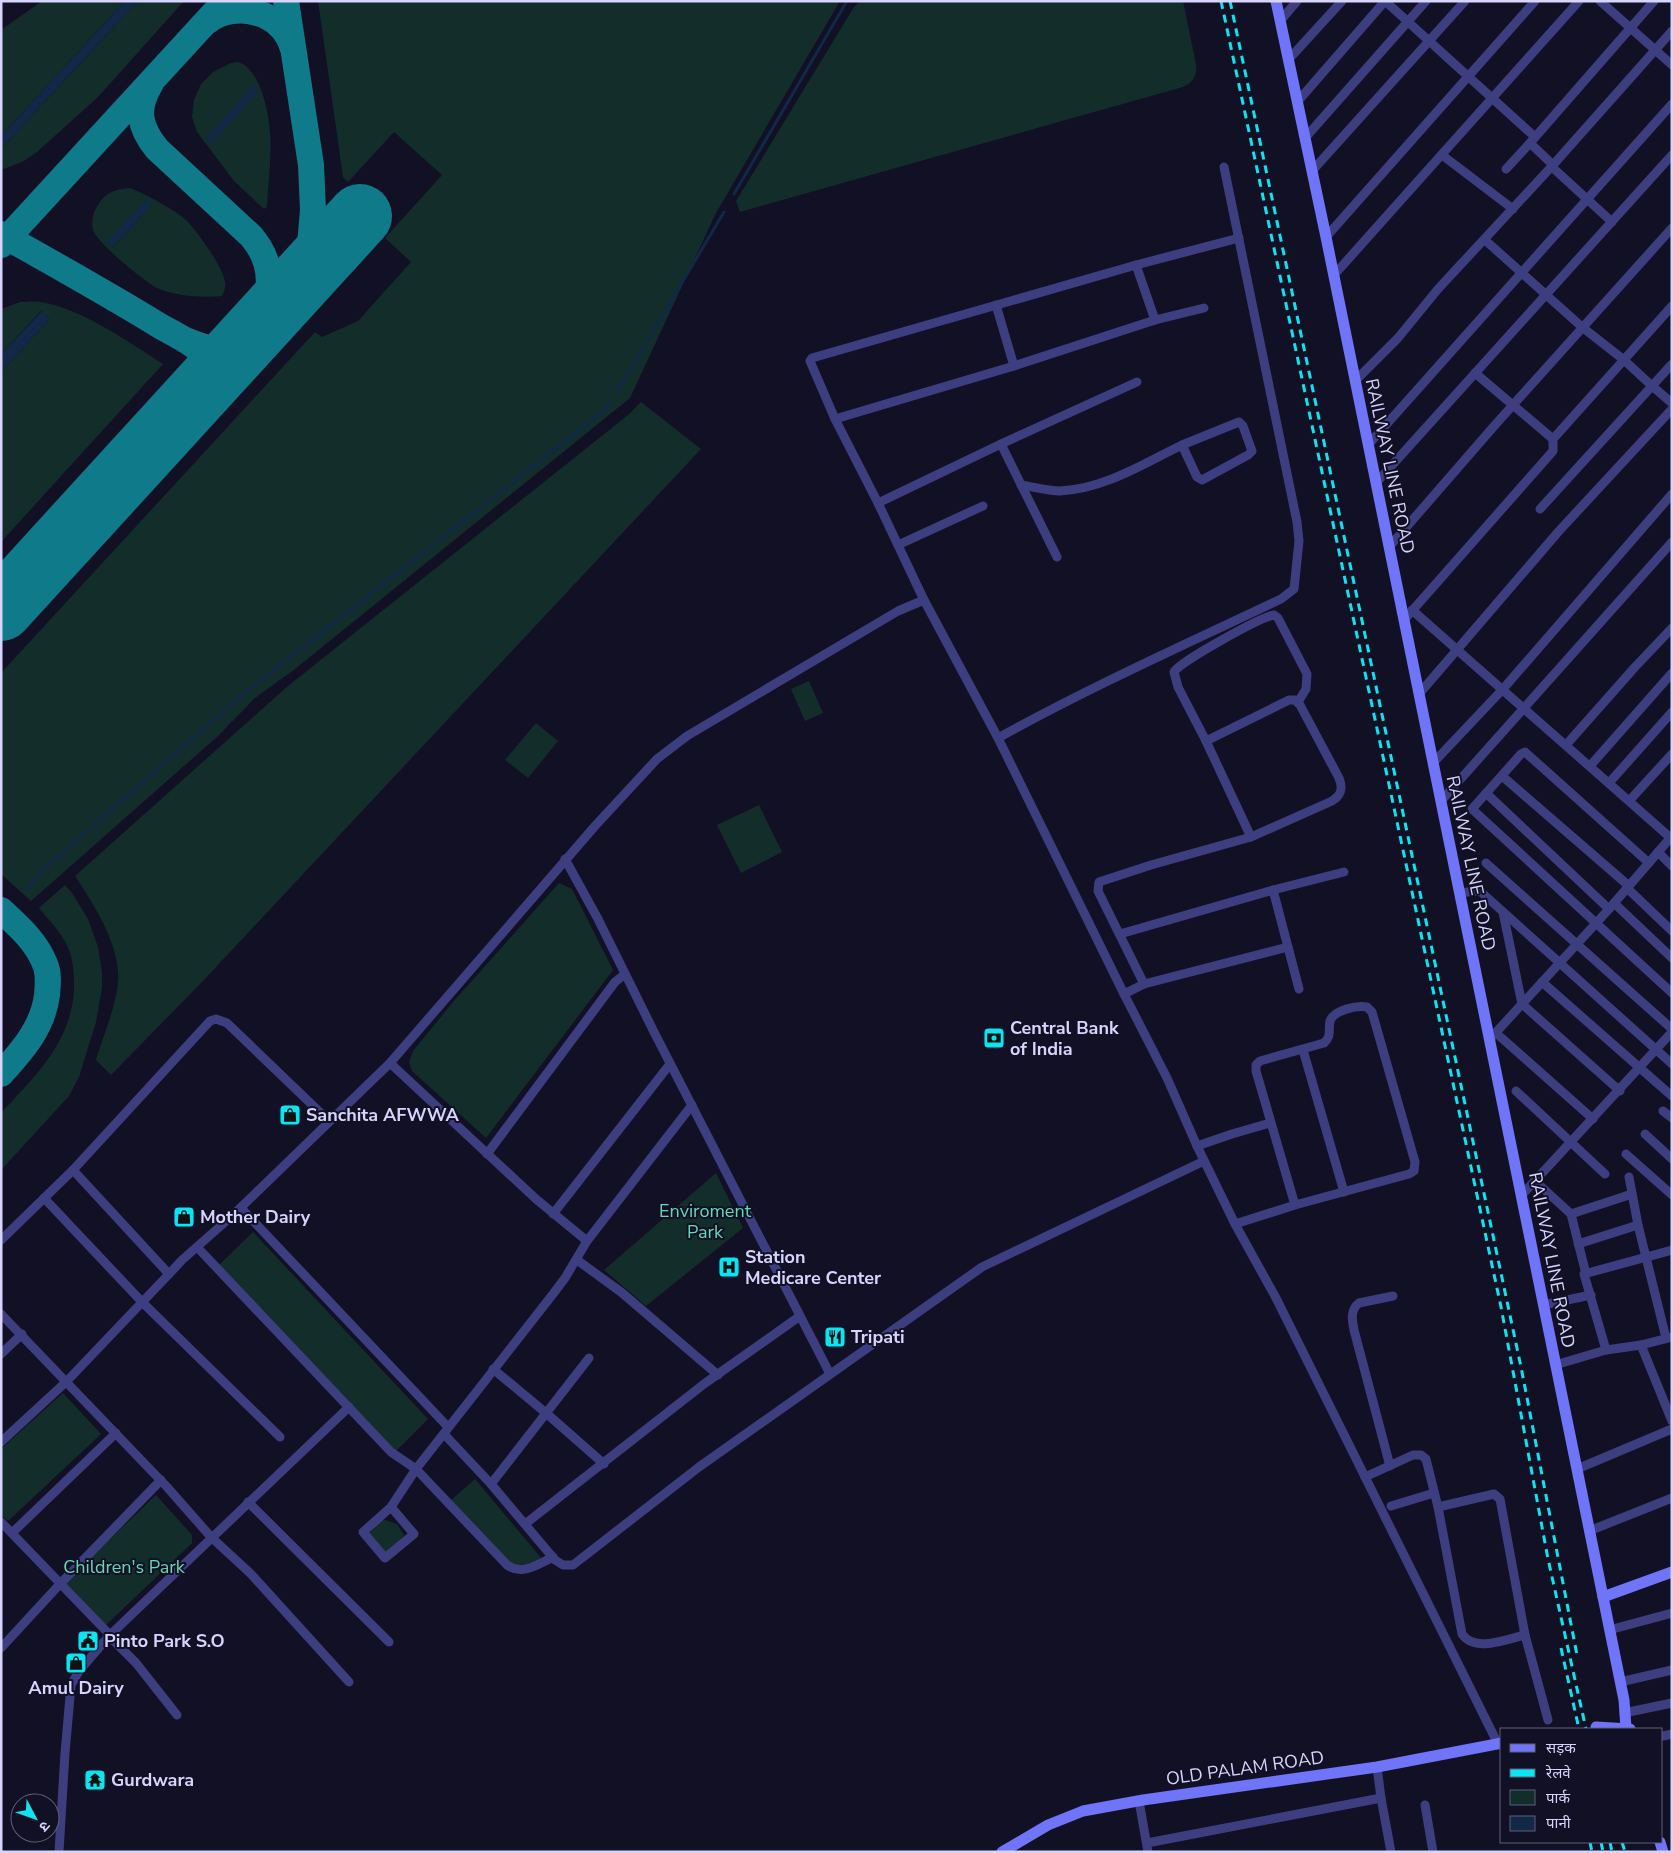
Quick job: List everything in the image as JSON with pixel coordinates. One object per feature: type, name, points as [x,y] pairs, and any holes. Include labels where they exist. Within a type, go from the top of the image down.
[{"type":"street","name":"RAILWAY LINE ROAD","points":[[1276,1],[1290,59],[1459,893],[1493,1036],[1521,1196],[1603,1597],[1628,1728]]},
{"type":"street","points":[[1280,21],[1298,1]]},
{"type":"street","points":[[1290,59],[1342,1]]},
{"type":"street","points":[[1298,101],[1385,1],[1492,98],[1533,140],[1552,166],[1612,222]]},
{"type":"street","points":[[1305,138],[1426,1]]},
{"type":"street","points":[[1312,171],[1465,1]]},
{"type":"street","points":[[1326,237],[1535,1]]},
{"type":"street","points":[[1334,275],[1579,1]]},
{"type":"street","points":[[1600,1],[1672,65]]},
{"type":"street","points":[[1506,169],[1654,1]]},
{"type":"street","points":[[1355,381],[1398,338],[1438,289],[1485,240],[1672,31]]},
{"type":"street","points":[[1368,445],[1672,104]]},
{"type":"street","points":[[1442,154],[1513,209]]},
{"type":"street","points":[[1376,483],[1672,155]]},
{"type":"street","points":[[998,738],[1137,667],[1281,600],[1294,589],[1299,541],[1297,522],[1224,167]]},
{"type":"street","points":[[1389,547],[1512,405],[1672,228]]},
{"type":"street","points":[[1239,238],[1136,265],[810,359],[835,419],[878,503],[924,600],[998,738],[1167,1078],[1197,1146],[1235,1224],[1276,1298],[1500,1744]]},
{"type":"street","points":[[1485,240],[1582,327],[1624,360],[1672,402]]},
{"type":"street","points":[[1136,265],[1155,320]]},
{"type":"street","points":[[996,305],[1014,366]]},
{"type":"street","points":[[1404,620],[1553,451],[1553,439],[1672,306]]},
{"type":"street","points":[[835,419],[1014,366],[1155,320],[1204,308]]},
{"type":"street","points":[[1540,509],[1672,364]]},
{"type":"street","points":[[1475,373],[1553,439]]},
{"type":"street","points":[[878,503],[1000,444],[1137,382]]},
{"type":"street","points":[[1419,694],[1559,531],[1672,409]]},
{"type":"street","points":[[1021,486],[1057,491],[1091,487],[1182,445],[1238,422],[1243,426],[1252,451],[1248,455],[1200,479],[1197,477],[1182,445]]},
{"type":"street","points":[[1000,444],[1057,557]]},
{"type":"street","points":[[1433,762],[1503,688],[1672,494]]},
{"type":"street","points":[[898,545],[983,506]]},
{"type":"street","points":[[1441,801],[1671,545]]},
{"type":"street","points":[[1,1442],[67,1381],[169,1274],[390,1063],[565,859],[664,752],[687,736],[898,611],[924,600]]},
{"type":"street","points":[[1412,610],[1457,651],[1503,688],[1671,838],[1612,906],[1493,1036],[1593,1119]]},
{"type":"street","points":[[1251,837],[1176,682],[1175,670],[1189,659],[1271,615],[1278,618],[1307,674],[1306,688],[1298,702]]},
{"type":"street","points":[[1566,745],[1672,628]]},
{"type":"street","points":[[1590,766],[1672,673]]},
{"type":"street","points":[[1144,984],[1098,891],[1099,882],[1151,865],[1251,837],[1332,801],[1341,794],[1342,788],[1339,778],[1298,702],[1293,699],[1206,741]]},
{"type":"street","points":[[1609,783],[1672,712]]},
{"type":"street","points":[[1649,863],[1525,752],[1521,754],[1472,808],[1672,994]]},
{"type":"street","points":[[1629,801],[1672,754]]},
{"type":"street","points":[[1502,776],[1628,887],[1672,931]]},
{"type":"street","points":[[1486,792],[1672,958]]},
{"type":"street","points":[[1658,852],[1672,866]]},
{"type":"street","points":[[565,859],[598,919],[670,1064],[830,1374]]},
{"type":"street","points":[[1486,863],[1672,1029]]},
{"type":"street","points":[[1120,934],[1273,890],[1344,872]]},
{"type":"street","points":[[1273,890],[1299,989]]},
{"type":"street","points":[[1459,893],[1477,891],[1503,912],[1672,1064]]},
{"type":"street","points":[[1503,912],[1522,1004],[1620,1091]]},
{"type":"street","points":[[1124,994],[1144,984],[1288,947]]},
{"type":"street","points":[[487,1154],[615,982],[625,974]]},
{"type":"street","points":[[1542,982],[1672,1096]]},
{"type":"street","points":[[1235,1224],[1409,1174],[1415,1169],[1372,1012],[1369,1007],[1364,1006],[1338,1013],[1330,1022],[1328,1039],[1324,1043],[1260,1061],[1256,1065],[1270,1123],[1295,1206]]},
{"type":"street","points":[[1,1240],[73,1170],[210,1021],[216,1019],[227,1023],[329,1121]]},
{"type":"street","points":[[1521,1196],[1620,1091],[1672,1032]]},
{"type":"street","points":[[1303,1050],[1344,1192]]},
{"type":"street","points":[[390,1063],[553,1214],[587,1241]]},
{"type":"street","points":[[553,1214],[670,1064]]},
{"type":"street","points":[[1516,1091],[1605,1174]]},
{"type":"street","points":[[391,1507],[414,1534],[386,1558],[363,1532],[391,1507],[416,1469],[557,1288],[587,1241],[692,1105]]},
{"type":"street","points":[[1663,1111],[1672,1118]]},
{"type":"street","points":[[1197,1146],[1270,1123]]},
{"type":"street","points":[[1645,1134],[1672,1160]]},
{"type":"street","points":[[1626,1154],[1672,1195]]},
{"type":"street","points":[[240,1208],[446,1430],[553,1557],[559,1563],[568,1566],[578,1562],[699,1467],[982,1267],[1204,1161]]},
{"type":"street","points":[[73,1170],[169,1274]]},
{"type":"street","points":[[1555,1365],[1606,1350],[1641,1345],[1669,1337],[1638,1225],[1629,1177]]},
{"type":"street","points":[[1536,1181],[1571,1214],[1606,1350]]},
{"type":"street","points":[[1571,1214],[1632,1194]]},
{"type":"street","points":[[44,1198],[142,1302],[280,1437]]},
{"type":"street","points":[[1578,1244],[1638,1225]]},
{"type":"street","points":[[197,1247],[391,1452],[416,1469],[511,1568],[527,1569],[553,1557]]},
{"type":"street","points":[[1586,1274],[1672,1250]]},
{"type":"street","points":[[576,1260],[621,1292],[718,1375]]},
{"type":"street","points":[[1543,1305],[1591,1295]]},
{"type":"street","points":[[1390,1466],[1352,1317],[1354,1307],[1359,1303],[1393,1296]]},
{"type":"street","points":[[1,1314],[161,1480],[211,1537],[251,1574],[349,1682]]},
{"type":"street","points":[[525,1524],[718,1375],[732,1362],[800,1316]]},
{"type":"street","points":[[1,1354],[22,1334]]},
{"type":"street","points":[[1641,1345],[1672,1421]]},
{"type":"street","points":[[491,1484],[590,1358]]},
{"type":"street","points":[[493,1369],[604,1464]]},
{"type":"street","points":[[59,1852],[71,1685],[79,1671],[110,1636],[211,1537],[349,1407]]},
{"type":"street","points":[[1576,1469],[1672,1428]]},
{"type":"street","points":[[12,1533],[116,1433]]},
{"type":"street","points":[[1365,1477],[1413,1455],[1420,1455],[1427,1462],[1438,1507],[1464,1637],[1470,1643],[1483,1644],[1525,1634]]},
{"type":"street","points":[[1,1648],[161,1480]]},
{"type":"street","points":[[1391,1506],[1434,1493]]},
{"type":"street","points":[[1438,1507],[1494,1494],[1499,1496],[1525,1634],[1548,1720]]},
{"type":"street","points":[[1589,1530],[1672,1498]]},
{"type":"street","points":[[248,1502],[389,1642]]},
{"type":"street","points":[[1,1522],[136,1663],[177,1715]]},
{"type":"street","points":[[1603,1597],[1672,1572]]},
{"type":"street","points":[[1609,1630],[1672,1613]]},
{"type":"street","points":[[1620,1682],[1672,1670]]},
{"type":"street","points":[[1624,1713],[1672,1703]]},
{"type":"street","points":[[1596,1727],[1612,1728]]},
{"type":"street","name":"OLD PALAM ROAD","points":[[1002,1852],[1048,1825],[1083,1811],[1139,1801],[1377,1767],[1500,1744]]},
{"type":"street","points":[[1377,1767],[1391,1852]]},
{"type":"street","points":[[1139,1801],[1147,1847],[1381,1798]]},
{"type":"street","points":[[1425,1805],[1432,1852]]},
{"type":"green space","points":[[42,1],[125,1],[1,136],[1,30]]},
{"type":"green space","points":[[138,1],[184,1],[98,97],[37,152],[22,162],[1,170],[1,149]]},
{"type":"green space","points":[[318,1],[840,1],[716,213],[630,398],[295,669],[255,698],[218,736],[31,901],[1,874],[1,673],[315,332],[322,337],[358,321],[411,262],[385,238],[442,175],[394,132],[348,182],[343,177]]},
{"type":"green space","points":[[860,1],[1183,1],[1196,72],[1192,81],[1183,87],[740,212],[736,201],[854,7]]},
{"type":"green space","points":[[238,62],[246,66],[258,82],[268,114],[270,161],[267,207],[264,209],[234,181],[197,132],[192,117],[194,100],[201,84],[213,72],[231,63]]},
{"type":"green space","points":[[130,188],[159,202],[182,216],[191,225],[203,240],[220,268],[225,282],[222,296],[188,296],[155,287],[111,252],[96,236],[92,220],[101,201],[108,194],[116,190]],"holes":[[[147,199],[152,204],[113,247],[108,242]]]},
{"type":"green space","points":[[20,302],[40,302],[71,311],[103,327],[163,364],[1,542],[1,372],[50,319],[41,311],[1,354],[1,309]]},
{"type":"green space","points":[[641,402],[701,449],[202,982],[111,1075],[96,1060],[115,1001],[118,968],[111,940],[105,926],[75,876],[288,686],[628,415]]},
{"type":"green space","points":[[809,681],[823,713],[805,721],[791,689]]},
{"type":"green space","points":[[536,723],[558,741],[528,778],[505,760]]},
{"type":"green space","points":[[759,805],[782,852],[741,873],[717,825]]},
{"type":"green space","points":[[559,883],[572,889],[613,970],[486,1138],[412,1071],[409,1062],[413,1051],[453,1002]]},
{"type":"green space","points":[[65,885],[88,919],[98,947],[102,972],[102,988],[96,1022],[79,1077],[69,1096],[1,1170],[1,1113],[50,1056],[60,1040],[72,1006],[74,976],[69,950],[61,935],[39,908]]},
{"type":"green space","name":"Enviroment Park","points":[[716,1173],[743,1228],[646,1306],[604,1270]]},
{"type":"green space","points":[[253,1232],[428,1419],[395,1452],[219,1265]]},
{"type":"green space","points":[[63,1393],[101,1434],[8,1521],[1,1515],[1,1449]]},
{"type":"green space","points":[[475,1479],[542,1559],[527,1564],[511,1565],[450,1501]]},
{"type":"green space","name":"Children's Park","points":[[156,1495],[192,1535],[192,1543],[106,1625],[65,1582]]},
{"type":"green space","points":[[382,1519],[397,1524],[404,1535],[395,1547],[385,1555],[368,1535]]},
{"type":"water","points":[[125,1],[138,1],[1,149],[1,136]]},
{"type":"water","points":[[253,85],[259,91],[211,144],[205,139]]},
{"type":"water","points":[[147,199],[153,203],[113,247],[107,242]]},
{"type":"water","points":[[42,311],[50,319],[1,372],[1,354]]},
{"type":"waterway","points":[[734,194],[847,1]]},
{"type":"waterway","points":[[617,392],[724,212]]},
{"type":"waterway","points":[[26,889],[47,866],[240,697],[607,408],[610,403]]},
{"type":"taxiway","points":[[1,245],[225,1]]},
{"type":"taxiway","points":[[279,305],[303,272],[310,245],[313,210],[311,165],[286,1]]},
{"type":"taxiway","points":[[208,21],[232,11],[257,13],[279,25],[287,34],[292,46]]},
{"type":"taxiway","points":[[150,85],[145,94],[141,111],[143,126],[151,141],[157,149],[251,236],[265,259],[269,283],[264,307],[255,332]]},
{"type":"taxiway","points":[[1,234],[179,336],[198,349],[206,359],[208,369],[206,379],[195,397]]},
{"type":"taxiway","points":[[188,341],[214,349],[221,349],[236,346],[251,335]]},
{"type":"taxiway","points":[[1,910],[26,934],[37,948],[46,967],[48,979],[45,1007],[36,1028],[31,1038],[1,1074]]},
{"type":"runway","points":[[1,609],[360,216]]},
{"type":"railway","points":[[1221,1],[1501,1307],[1548,1559],[1586,1728]]},
{"type":"railway","points":[[1230,1],[1521,1367],[1577,1655]]},
{"type":"railway","points":[[1561,1648],[1579,1728]]},
{"type":"railway","points":[[1590,1843],[1592,1852]]},
{"type":"railway","points":[[1601,1843],[1603,1852]]},
{"type":"railway","points":[[1610,1843],[1612,1852]]},
{"type":"railway","points":[[1622,1843],[1625,1852]]},
{"type":"place","name":"Central Bank of India","points":[[994,1038]]},
{"type":"place","name":"Sanchita AFWWA","points":[[290,1115]]},
{"type":"place","name":"Mother Dairy","points":[[184,1217]]},
{"type":"place","name":"Station Medicare Center","points":[[729,1267]]},
{"type":"place","name":"Tripati","points":[[835,1337]]},
{"type":"place","name":"Pinto Park S.O","points":[[88,1641]]},
{"type":"place","name":"Amul Dairy","points":[[76,1663]]},
{"type":"place","name":"Gurdwara","points":[[95,1780]]}]
